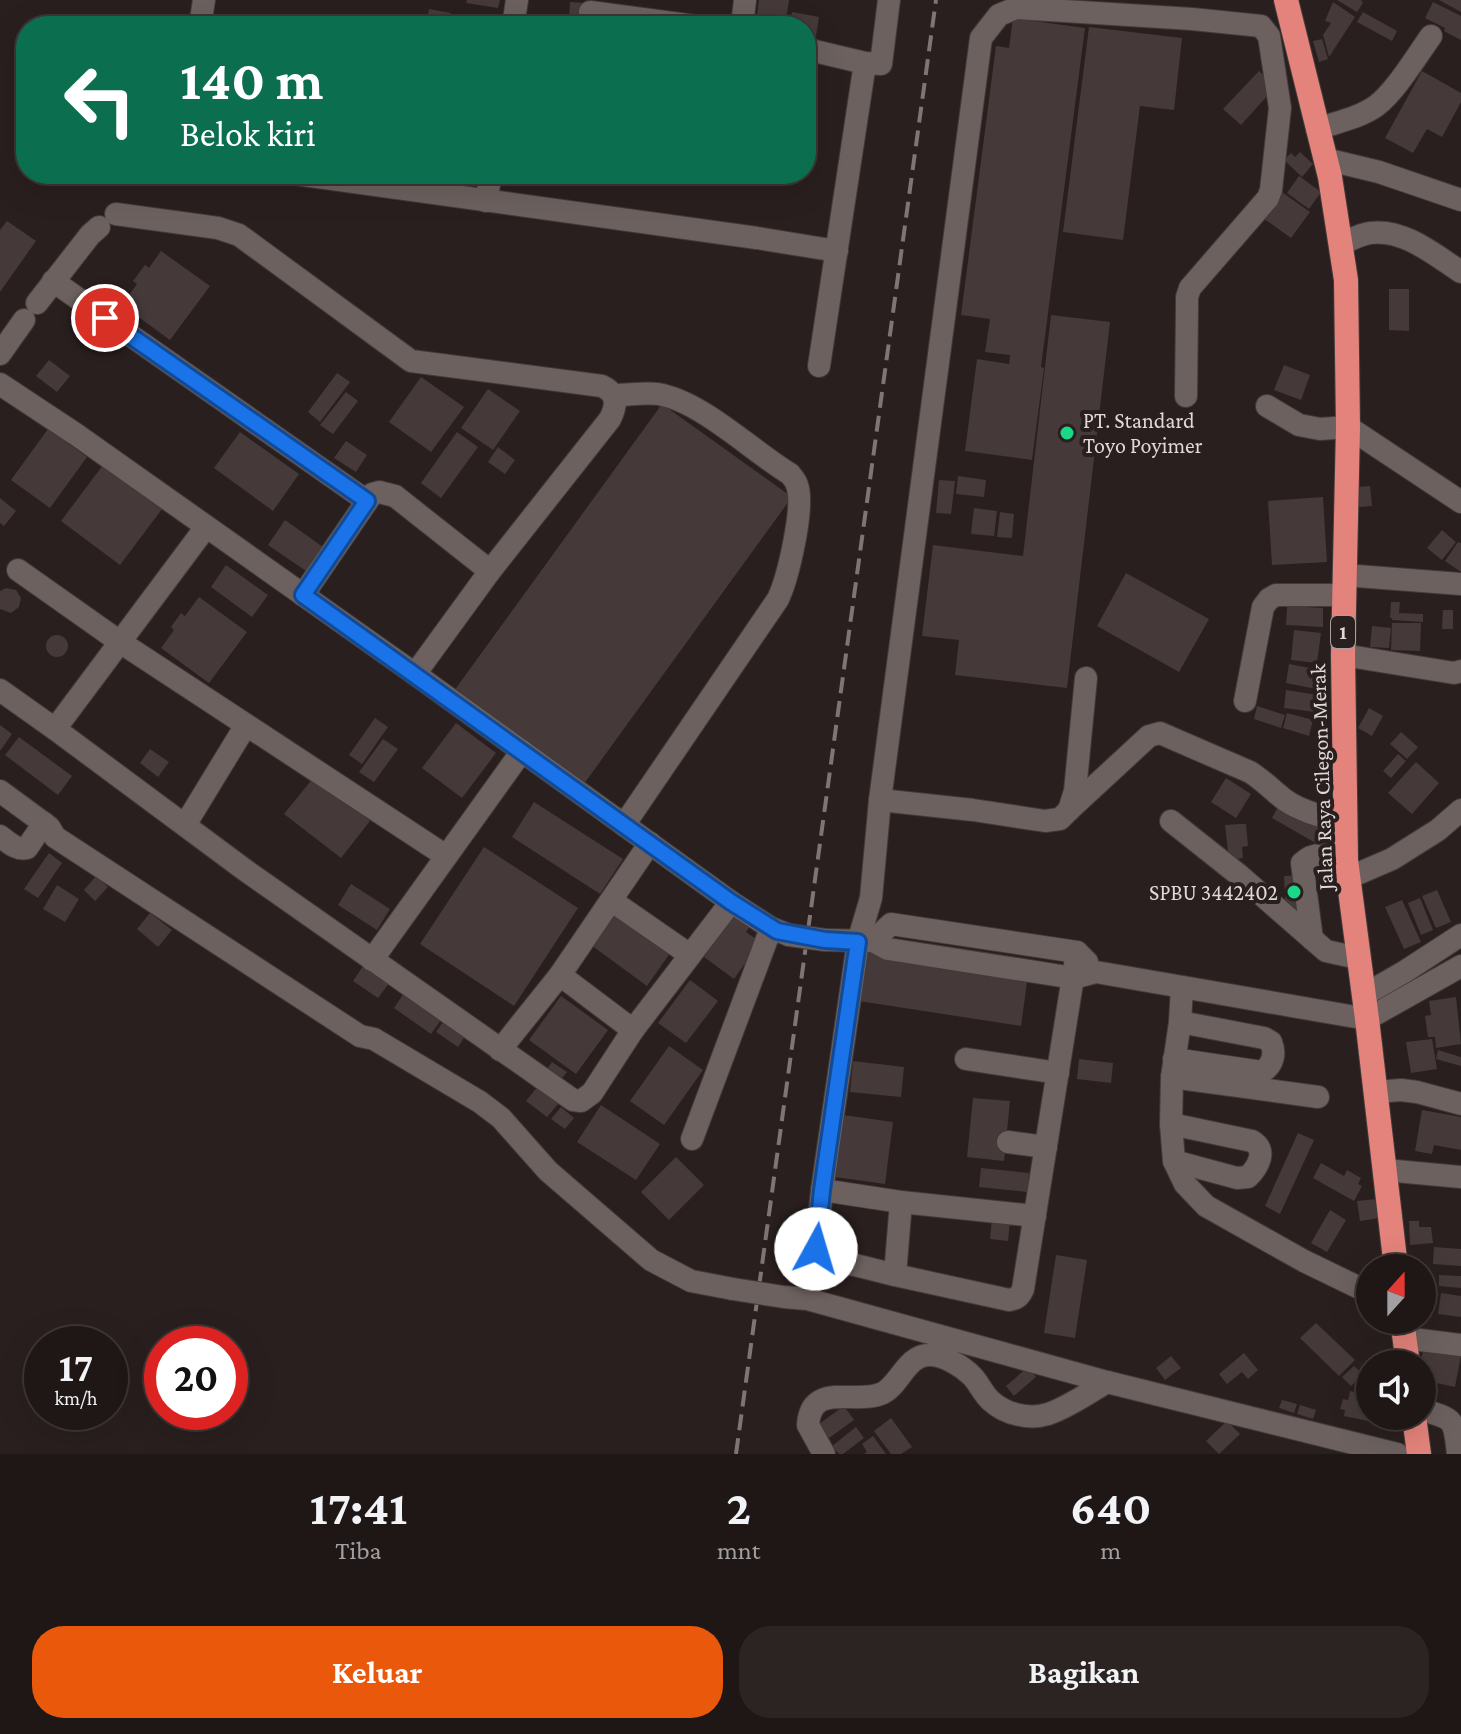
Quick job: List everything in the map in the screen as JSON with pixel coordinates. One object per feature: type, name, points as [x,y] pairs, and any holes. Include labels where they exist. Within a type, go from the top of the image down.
[{"type":"highway","name":"Jalan Raya Cilegon-Merak","points":[[1286,0],[1332,189],[1346,280],[1348,427],[1343,655],[1347,869],[1394,1254]]},
{"type":"highway","points":[[1416,1430],[1419,1454]]},
{"type":"street","points":[[816,51],[881,64],[889,0]]},
{"type":"street","points":[[866,942],[891,924],[1077,952],[1085,975],[1058,1073],[1023,1289],[1015,1300],[819,1256],[816,1249],[822,1190],[866,942],[880,800],[981,38],[999,15],[1016,8],[1192,19],[1261,26],[1269,36],[1280,108],[1271,190],[1268,198],[1190,288],[1187,297],[1186,396]]},
{"type":"street","points":[[590,12],[620,16]]},
{"type":"street","points":[[1317,129],[1362,114],[1378,105],[1431,36]]},
{"type":"street","points":[[819,366],[865,63]]},
{"type":"street","points":[[1325,159],[1379,172],[1461,200]]},
{"type":"street","points":[[366,184],[837,251]]},
{"type":"street","points":[[486,201],[489,184]]},
{"type":"street","points":[[0,354],[90,235],[108,220],[218,228],[239,235],[411,361],[602,386],[610,390],[615,395],[616,404],[610,419],[490,571],[415,674]]},
{"type":"street","points":[[1341,244],[1368,233],[1386,232],[1408,239],[1461,272]]},
{"type":"street","points":[[53,281],[367,501]]},
{"type":"street","points":[[0,384],[415,674],[731,902],[780,931],[825,940],[866,942],[888,949],[1085,975],[1366,1007],[1460,970]]},
{"type":"street","points":[[615,395],[656,394],[679,399],[698,409],[790,474],[797,482],[799,495],[796,534],[788,574],[778,599],[624,825]]},
{"type":"street","points":[[1267,406],[1299,425],[1320,429],[1348,427],[1461,502]]},
{"type":"street","points":[[303,595],[372,494],[379,492],[395,496],[490,571]]},
{"type":"street","points":[[55,729],[206,527]]},
{"type":"street","points":[[18,570],[120,642],[446,856]]},
{"type":"street","points":[[1245,701],[1263,607],[1276,595],[1344,585],[1461,584]]},
{"type":"street","points":[[1343,655],[1454,673],[1461,671]]},
{"type":"street","points":[[1069,810],[1075,791],[1086,678]]},
{"type":"street","points":[[0,690],[372,960],[573,1100],[581,1101],[592,1093],[633,1030],[731,902]]},
{"type":"street","points":[[185,825],[246,725]]},
{"type":"street","points":[[880,800],[1045,821],[1060,819],[1149,736],[1160,733],[1250,772],[1287,801],[1345,823]]},
{"type":"street","points":[[372,960],[522,751]]},
{"type":"street","points":[[0,791],[46,825],[60,825],[366,1027],[374,1039],[480,1102],[501,1118],[548,1171],[651,1260],[691,1281],[807,1299],[1107,1382],[1396,1454]]},
{"type":"street","points":[[1312,939],[1302,863],[1309,857],[1324,854],[1347,869],[1392,859],[1438,830],[1461,810]]},
{"type":"street","points":[[1171,821],[1326,951],[1358,958]]},
{"type":"street","points":[[0,836],[17,848],[27,848],[46,825]]},
{"type":"street","points":[[500,1050],[560,975],[650,843]]},
{"type":"street","points":[[612,901],[690,955]]},
{"type":"street","points":[[692,1139],[780,931]]},
{"type":"street","points":[[1366,1007],[1404,972],[1461,935]]},
{"type":"street","points":[[560,975],[633,1030]]},
{"type":"street","points":[[1182,987],[1173,1068],[1171,1124],[1174,1161],[1185,1184],[1206,1206],[1356,1286]]},
{"type":"street","points":[[1173,1068],[1262,1072],[1271,1065],[1275,1051],[1271,1042],[1264,1038],[1180,1022]]},
{"type":"street","points":[[966,1059],[1058,1073]]},
{"type":"street","points":[[1173,1068],[1318,1097]]},
{"type":"street","points":[[1376,1092],[1417,1092],[1461,1104]]},
{"type":"street","points":[[1171,1124],[1252,1141],[1261,1150],[1259,1162],[1248,1177],[1237,1178],[1174,1161]]},
{"type":"street","points":[[1008,1142],[1046,1147]]},
{"type":"street","points":[[1385,1170],[1461,1177]]},
{"type":"street","points":[[822,1190],[1035,1216]]},
{"type":"street","points":[[895,1275],[901,1202]]},
{"type":"street","points":[[1421,1334],[1461,1345]]},
{"type":"street","points":[[824,1454],[808,1425],[812,1407],[829,1398],[883,1393],[916,1359],[924,1355],[960,1366],[973,1377],[989,1399],[1016,1415],[1045,1415],[1107,1382]]},
{"type":"street","points":[[1436,1415],[1454,1424],[1458,1454]]},
{"type":"building","points":[[467,0],[500,0],[498,8],[466,3]]},
{"type":"building","points":[[759,0],[789,0],[787,16],[757,16]]},
{"type":"building","points":[[1337,0],[1361,0],[1363,3],[1357,12]]},
{"type":"building","points":[[1439,0],[1461,0],[1461,12]]},
{"type":"building","points":[[570,2],[585,3],[584,16],[569,16]]},
{"type":"building","points":[[1333,2],[1355,17],[1329,57],[1323,35],[1331,23],[1325,21]]},
{"type":"building","points":[[1433,2],[1461,16],[1461,40],[1425,18]]},
{"type":"building","points":[[429,9],[451,13],[450,16],[428,16]]},
{"type":"building","points":[[792,12],[814,16],[791,16]]},
{"type":"building","points":[[1363,12],[1397,31],[1392,41],[1357,22]]},
{"type":"building","points":[[1013,18],[1085,28],[1032,460],[965,451],[977,359],[1009,364],[1010,355],[985,352],[990,319],[961,315],[996,46],[1009,48]]},
{"type":"building","points":[[1089,27],[1182,38],[1174,110],[1140,106],[1123,240],[1063,232]]},
{"type":"building","points":[[1322,39],[1328,59],[1319,62],[1313,41]]},
{"type":"building","points":[[1259,71],[1276,86],[1241,125],[1223,109]]},
{"type":"building","points":[[1422,71],[1461,93],[1461,102],[1442,137],[1427,129],[1413,153],[1385,138]]},
{"type":"building","points":[[1300,152],[1313,164],[1302,177],[1284,160],[1291,153],[1295,157]]},
{"type":"building","points":[[1299,176],[1321,192],[1309,209],[1287,193]]},
{"type":"building","points":[[1279,190],[1310,212],[1291,238],[1260,216]]},
{"type":"building","points":[[7,221],[36,241],[0,292],[0,230]]},
{"type":"building","points":[[161,251],[210,286],[170,340],[122,305],[137,284],[133,281],[145,265],[149,268]]},
{"type":"building","points":[[1389,289],[1409,289],[1409,331],[1389,330]]},
{"type":"building","name":"PT. Standard Toyo Poyimer","points":[[1051,315],[1110,322],[1067,688],[955,675],[959,640],[922,636],[933,545],[1023,556]]},
{"type":"building","points":[[49,360],[70,376],[57,392],[36,376]]},
{"type":"building","points":[[1284,365],[1310,375],[1301,400],[1274,390]]},
{"type":"building","points":[[337,373],[350,382],[320,422],[308,412]]},
{"type":"building","points":[[421,377],[464,407],[431,452],[389,422]]},
{"type":"building","points":[[488,389],[520,411],[493,450],[461,428]]},
{"type":"building","points":[[346,392],[358,401],[333,434],[320,425]]},
{"type":"building","points":[[662,404],[792,497],[581,788],[451,695]]},
{"type":"building","points":[[48,429],[87,457],[50,508],[11,480]]},
{"type":"building","points":[[240,432],[299,474],[273,511],[214,468]]},
{"type":"building","points":[[457,432],[478,447],[441,498],[421,483]]},
{"type":"building","points":[[346,441],[367,455],[356,472],[334,458]]},
{"type":"building","points":[[498,447],[515,460],[505,474],[488,462]]},
{"type":"building","points":[[103,465],[162,509],[120,565],[61,521]]},
{"type":"building","points":[[958,476],[986,480],[984,497],[956,494]]},
{"type":"building","points":[[939,480],[955,481],[951,514],[936,513]]},
{"type":"building","points":[[1370,486],[1372,506],[1359,507],[1358,487]]},
{"type":"building","points":[[1323,497],[1327,562],[1272,565],[1268,501]]},
{"type":"building","points":[[0,498],[16,511],[4,526],[0,523]]},
{"type":"building","points":[[974,508],[997,511],[994,536],[971,534]]},
{"type":"building","points":[[1000,512],[1014,514],[1012,538],[997,537]]},
{"type":"building","points":[[285,520],[323,547],[306,571],[268,545]]},
{"type":"building","points":[[1442,530],[1456,542],[1442,560],[1427,548]]},
{"type":"building","points":[[1458,542],[1461,543],[1461,572],[1445,561]]},
{"type":"building","points":[[226,565],[268,595],[252,617],[211,587]]},
{"type":"building","points":[[1126,573],[1209,619],[1179,672],[1097,626]]},
{"type":"building","points":[[6,588],[16,590],[21,598],[19,607],[11,613],[0,609],[0,591]]},
{"type":"building","points":[[199,597],[247,632],[209,683],[161,648],[181,613],[185,616]]},
{"type":"building","points":[[1391,602],[1400,602],[1399,613],[1423,614],[1423,622],[1392,620]]},
{"type":"building","points":[[1287,606],[1323,608],[1323,627],[1286,625]]},
{"type":"building","points":[[1443,610],[1453,610],[1453,629],[1442,629]]},
{"type":"building","points":[[1392,623],[1421,623],[1420,651],[1391,650]]},
{"type":"building","points":[[1372,626],[1391,628],[1389,648],[1370,647]]},
{"type":"building","points":[[1294,630],[1321,633],[1317,663],[1291,660]]},
{"type":"building","points":[[57,635],[65,638],[68,646],[65,654],[57,657],[49,654],[46,646],[49,638]]},
{"type":"building","points":[[1289,664],[1320,670],[1316,689],[1286,683]]},
{"type":"building","points":[[1286,690],[1318,695],[1315,712],[1284,708]]},
{"type":"building","points":[[1257,706],[1285,715],[1281,728],[1254,719]]},
{"type":"building","points":[[1369,708],[1383,716],[1372,736],[1358,728]]},
{"type":"building","points":[[1287,713],[1313,720],[1309,736],[1283,728]]},
{"type":"building","points":[[375,718],[388,727],[362,764],[349,755]]},
{"type":"building","points":[[456,723],[496,753],[462,798],[422,768]]},
{"type":"building","points":[[0,725],[12,734],[0,751]]},
{"type":"building","points":[[1401,732],[1418,747],[1407,759],[1390,744]]},
{"type":"building","points":[[19,737],[72,776],[58,795],[5,755]]},
{"type":"building","points":[[383,739],[398,749],[374,782],[359,772]]},
{"type":"building","points":[[150,749],[169,762],[158,777],[140,763]]},
{"type":"building","points":[[1398,754],[1406,761],[1391,778],[1383,771]]},
{"type":"building","points":[[1416,762],[1439,783],[1412,814],[1388,793]]},
{"type":"building","points":[[314,777],[370,821],[341,858],[284,814]]},
{"type":"building","points":[[1226,778],[1251,794],[1236,818],[1211,802]]},
{"type":"building","points":[[534,802],[623,859],[600,894],[512,837]]},
{"type":"building","points":[[1279,805],[1326,832],[1319,845],[1272,818]]},
{"type":"building","points":[[1246,824],[1248,846],[1242,847],[1243,858],[1229,860],[1225,825]]},
{"type":"building","points":[[484,847],[578,908],[514,1006],[420,944]]},
{"type":"building","points":[[49,853],[62,863],[38,898],[24,889]]},
{"type":"building","name":"SPBU 3442402","points":[[1301,875],[1305,908],[1286,911],[1284,876]]},
{"type":"building","points":[[96,876],[108,887],[95,901],[84,890]]},
{"type":"building","points":[[351,884],[390,909],[377,930],[338,905]]},
{"type":"building","points":[[57,885],[79,899],[65,922],[43,909]]},
{"type":"building","points":[[1437,890],[1451,922],[1436,928],[1422,896]]},
{"type":"building","points":[[1420,898],[1433,930],[1421,935],[1408,903]]},
{"type":"building","points":[[1402,900],[1421,942],[1404,949],[1385,907]]},
{"type":"building","points":[[150,913],[172,930],[158,947],[137,929]]},
{"type":"building","points":[[614,913],[670,953],[647,986],[591,945]]},
{"type":"building","points":[[735,914],[751,925],[746,932],[760,942],[734,979],[704,957]]},
{"type":"building","points":[[866,951],[1028,975],[1021,1026],[859,1001]]},
{"type":"building","points":[[364,965],[389,983],[378,998],[353,981]]},
{"type":"building","points":[[690,980],[718,1001],[686,1043],[658,1023]]},
{"type":"building","points":[[408,987],[446,1013],[431,1034],[394,1008]]},
{"type":"building","points":[[561,996],[608,1030],[576,1074],[529,1040]]},
{"type":"building","points":[[1456,997],[1461,1044],[1436,1048],[1435,1037],[1428,1037],[1425,1016],[1431,1015],[1429,1001]]},
{"type":"building","points":[[447,1016],[469,1030],[458,1047],[436,1032]]},
{"type":"building","points":[[1432,1039],[1437,1069],[1411,1073],[1406,1042]]},
{"type":"building","points":[[669,1046],[703,1070],[664,1125],[630,1101]]},
{"type":"building","points":[[1438,1050],[1461,1057],[1461,1066],[1436,1059]]},
{"type":"building","points":[[1079,1059],[1113,1063],[1111,1083],[1077,1079]]},
{"type":"building","points":[[853,1061],[904,1067],[901,1097],[850,1092]]},
{"type":"building","points":[[552,1062],[567,1072],[559,1082],[545,1072]]},
{"type":"building","points":[[538,1086],[559,1103],[547,1117],[526,1101]]},
{"type":"building","points":[[973,1098],[1010,1101],[1004,1161],[967,1157]]},
{"type":"building","points":[[601,1105],[660,1144],[636,1180],[577,1142]]},
{"type":"building","points":[[561,1107],[574,1118],[565,1129],[551,1119]]},
{"type":"building","points":[[1422,1110],[1461,1117],[1461,1150],[1434,1145],[1432,1154],[1415,1151]]},
{"type":"building","points":[[843,1115],[893,1122],[885,1184],[835,1177]]},
{"type":"building","points":[[1298,1133],[1314,1140],[1280,1214],[1265,1206]]},
{"type":"building","points":[[676,1157],[704,1185],[669,1220],[641,1192]]},
{"type":"building","points":[[1321,1163],[1344,1176],[1347,1170],[1361,1178],[1358,1184],[1362,1186],[1354,1201],[1313,1178]]},
{"type":"building","points":[[981,1168],[1029,1173],[1027,1192],[979,1187]]},
{"type":"building","points":[[1377,1199],[1380,1218],[1360,1221],[1357,1201]]},
{"type":"building","points":[[1330,1210],[1346,1220],[1327,1252],[1311,1243]]},
{"type":"building","points":[[992,1218],[1010,1221],[1008,1241],[990,1239]]},
{"type":"building","points":[[1409,1221],[1419,1221],[1419,1227],[1431,1227],[1433,1243],[1410,1245]]},
{"type":"building","points":[[1434,1247],[1461,1249],[1461,1266],[1436,1264]]},
{"type":"building","points":[[1056,1255],[1087,1260],[1075,1338],[1044,1333]]},
{"type":"building","points":[[1439,1275],[1461,1276],[1461,1288],[1439,1286]]},
{"type":"building","points":[[1441,1293],[1461,1296],[1461,1317],[1438,1314]]},
{"type":"building","points":[[1316,1323],[1355,1360],[1339,1376],[1300,1338]]},
{"type":"building","points":[[1424,1347],[1461,1355],[1455,1387],[1436,1383],[1436,1350],[1423,1350]]},
{"type":"building","points":[[1244,1353],[1258,1370],[1248,1379],[1242,1372],[1227,1384],[1219,1374]]},
{"type":"building","points":[[1171,1356],[1181,1368],[1165,1380],[1156,1368]]},
{"type":"building","points":[[1354,1366],[1356,1368],[1356,1381],[1351,1386],[1342,1377]]},
{"type":"building","points":[[1028,1367],[1036,1377],[1014,1396],[1006,1386]]},
{"type":"building","points":[[1350,1391],[1356,1392],[1356,1418],[1344,1416],[1345,1410],[1340,1409],[1343,1399],[1348,1400]]},
{"type":"building","points":[[1282,1400],[1297,1404],[1294,1413],[1279,1408]]},
{"type":"building","points":[[1300,1405],[1316,1410],[1313,1419],[1297,1414]]},
{"type":"building","points":[[844,1406],[854,1420],[829,1438],[819,1424]]},
{"type":"building","points":[[891,1418],[912,1447],[901,1454],[891,1454],[874,1431]]},
{"type":"building","points":[[1227,1421],[1240,1434],[1219,1454],[1206,1441]]},
{"type":"building","points":[[856,1427],[864,1438],[839,1454],[832,1446]]},
{"type":"building","points":[[873,1436],[886,1454],[864,1454],[867,1452],[862,1444]]},
{"type":"railway","points":[[736,1454],[936,0]]},
{"type":"place","name":"PT. Standard Toyo Poyimer","points":[[1067,433]]},
{"type":"place","name":"SPBU 3442402","points":[[1294,892]]},
{"type":"route","points":[[105,318],[367,501],[303,595],[771,928],[789,935],[858,942],[816,1249]]}]
